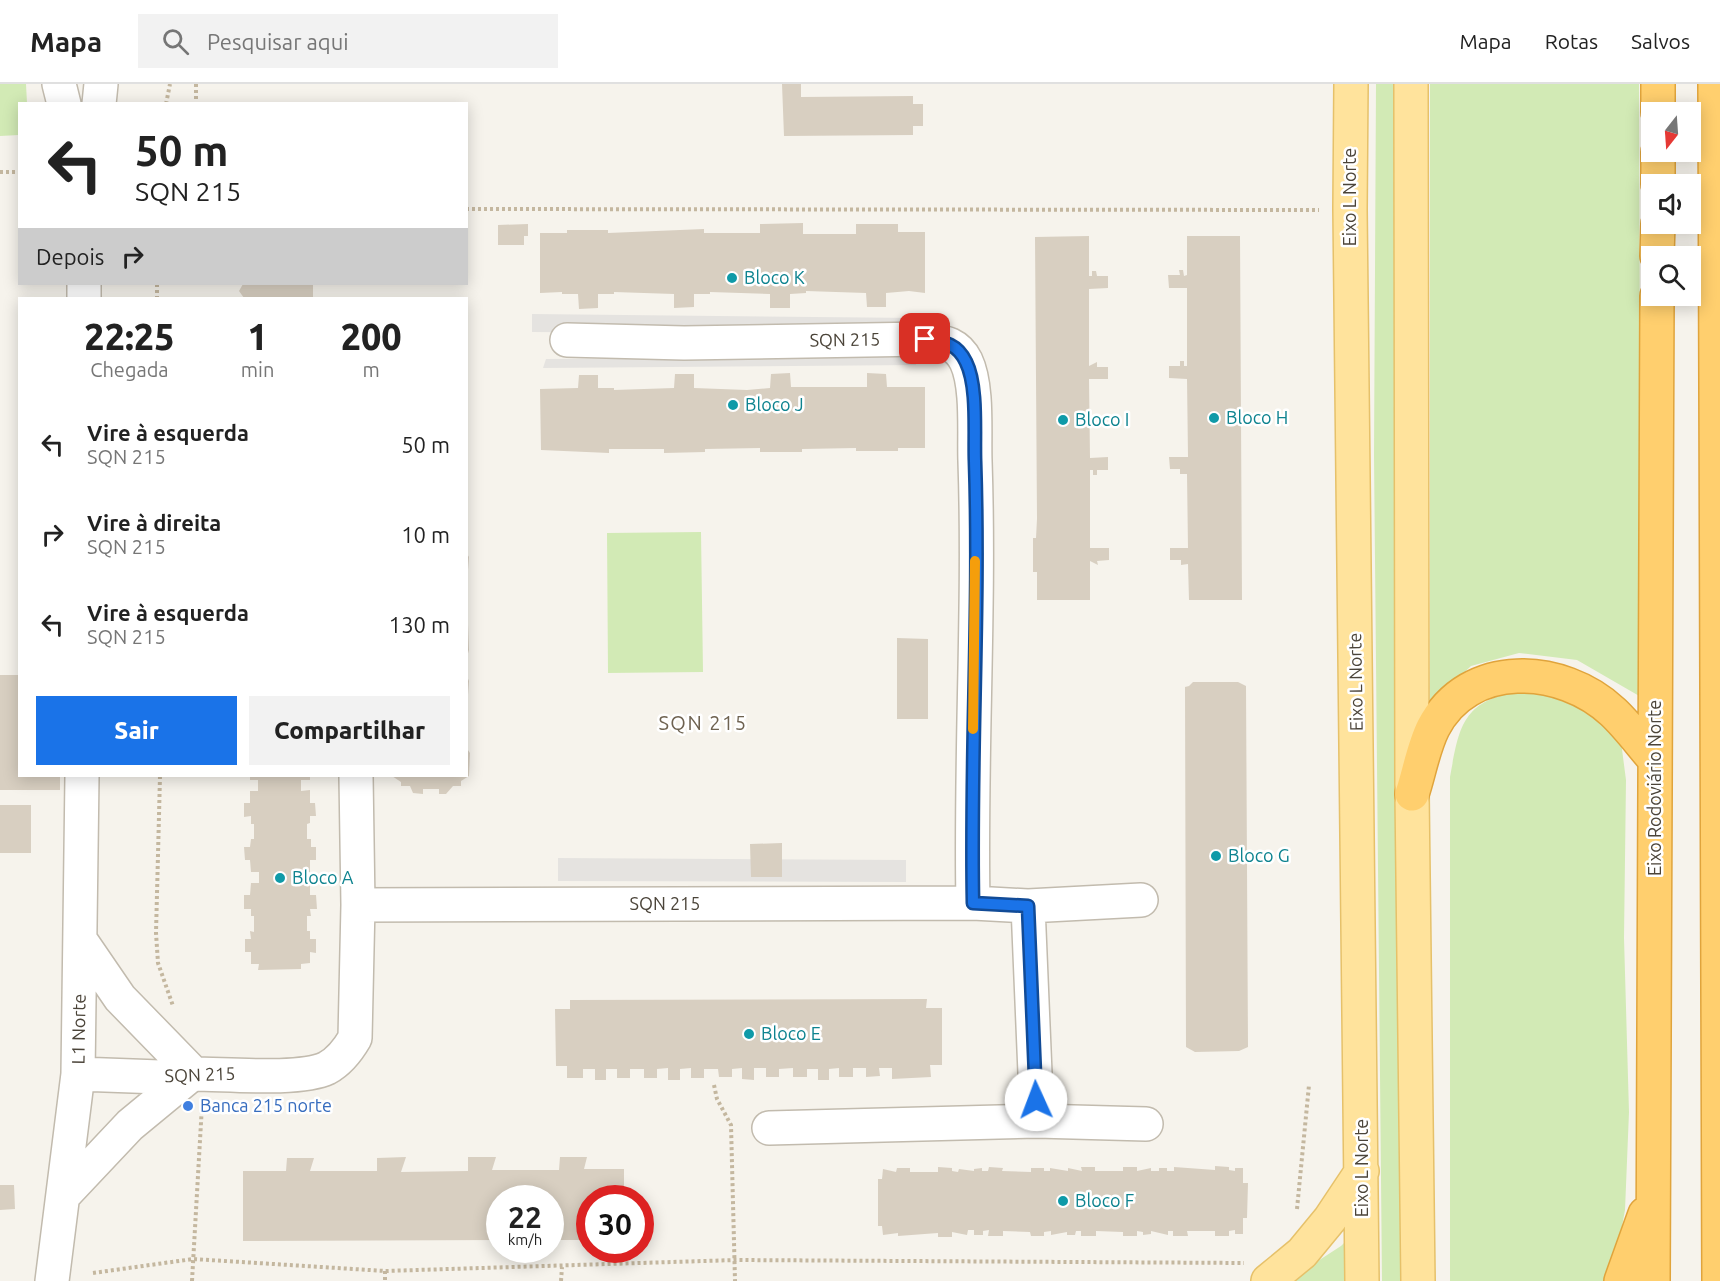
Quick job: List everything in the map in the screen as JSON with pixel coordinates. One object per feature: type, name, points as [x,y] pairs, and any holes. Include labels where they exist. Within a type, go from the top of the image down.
[{"type":"highway","points":[[1658,84],[1658,102]]},
{"type":"highway","points":[[1715,84],[1719,1281]]},
{"type":"highway","name":"Eixo Rodoviário Norte","points":[[1653,1281],[1657,306]]},
{"type":"highway","points":[[1412,794],[1433,728],[1453,700],[1487,680],[1523,675],[1564,681],[1612,711],[1655,760]]},
{"type":"highway","points":[[1621,1281],[1652,1192]]},
{"type":"main road","name":"Eixo L Norte","points":[[1351,84],[1350,209],[1362,1281]]},
{"type":"main road","points":[[1411,84],[1412,794],[1418,1281]]},
{"type":"main road","points":[[1261,1272],[1302,1253],[1330,1219],[1362,1171]]},
{"type":"street","points":[[59,84],[64,102]]},
{"type":"street","points":[[99,102],[101,84]]},
{"type":"street","name":"SQN 215","points":[[567,340],[684,343],[925,339],[948,343],[958,348],[968,364],[973,393],[975,475],[973,903]]},
{"type":"street","name":"L1 Norte","points":[[52,1281],[78,1074],[82,777]]},
{"type":"street","name":"SQN 215","points":[[78,1074],[190,1076],[304,1074],[327,1068],[345,1055],[355,1038],[358,904],[356,777]]},
{"type":"street","name":"SQN 215","points":[[358,904],[973,903],[1028,906],[1141,900]]},
{"type":"street","points":[[1028,906],[1037,1121]]},
{"type":"street","points":[[64,1195],[130,1125],[190,1076],[120,998],[81,941]]},
{"type":"street","points":[[769,1128],[1037,1121],[1146,1124]]},
{"type":"path","points":[[166,102],[170,84]]},
{"type":"path","points":[[196,84],[196,102]]},
{"type":"path","points":[[0,172],[18,172]]},
{"type":"path","points":[[468,209],[1350,209]]},
{"type":"path","points":[[714,1085],[717,1099],[731,1125],[735,1281]]},
{"type":"path","points":[[1297,1216],[1309,1085]]},
{"type":"path","points":[[93,1273],[193,1259],[385,1271],[736,1260],[1261,1272]]},
{"type":"path","points":[[192,1281],[193,1259]]},
{"type":"path","points":[[561,1281],[562,1266]]},
{"type":"path","points":[[385,1271],[385,1281]]},
{"type":"green space","points":[[0,84],[26,84],[27,102],[18,102],[18,135],[0,136]]},
{"type":"green space","points":[[1376,84],[1400,84],[1405,1281],[1382,1281],[1374,456]]},
{"type":"green space","points":[[1430,84],[1639,84],[1641,697],[1577,660],[1519,653],[1471,666],[1430,705]]},
{"type":"green space","points":[[701,532],[703,672],[608,673],[607,533]]},
{"type":"green space","points":[[1519,692],[1559,692],[1620,734],[1626,780],[1624,938],[1629,1112],[1625,1210],[1612,1281],[1450,1281],[1450,777],[1461,731],[1466,719],[1474,709],[1500,696]]},
{"type":"green space","points":[[1354,1233],[1355,1281],[1287,1281],[1341,1246]]},
{"type":"shaded area","points":[[532,314],[919,318],[919,335],[532,332]]},
{"type":"shaded area","points":[[919,356],[916,365],[543,368],[546,359]]},
{"type":"shaded area","points":[[558,858],[906,860],[906,882],[558,881]]},
{"type":"building","points":[[782,84],[801,84],[801,97],[913,96],[913,104],[923,104],[923,126],[913,126],[913,135],[784,136]]},
{"type":"building","name":"Bloco K","points":[[803,223],[803,234],[856,234],[856,224],[898,224],[898,232],[925,232],[925,293],[909,291],[886,293],[886,307],[867,307],[866,293],[806,291],[806,293],[790,294],[790,308],[770,308],[770,294],[710,292],[710,294],[694,294],[694,307],[674,308],[674,294],[614,292],[614,294],[598,294],[598,308],[579,309],[578,294],[540,293],[540,233],[567,233],[567,230],[608,230],[608,233],[704,229],[704,233],[760,233],[760,224]]},
{"type":"building","points":[[528,224],[528,236],[524,236],[524,245],[498,245],[498,225]]},
{"type":"building","name":"Bloco I","points":[[1089,236],[1089,276],[1092,276],[1092,271],[1096,271],[1097,276],[1108,276],[1108,288],[1089,289],[1089,366],[1097,362],[1097,367],[1108,367],[1108,379],[1089,379],[1090,458],[1108,457],[1108,470],[1097,470],[1097,475],[1093,475],[1093,470],[1090,470],[1090,548],[1109,548],[1109,560],[1097,561],[1098,565],[1090,561],[1090,600],[1037,600],[1037,572],[1033,572],[1033,538],[1036,538],[1037,519],[1035,237]]},
{"type":"building","name":"Bloco H","points":[[1187,236],[1240,236],[1242,600],[1189,600],[1188,564],[1181,565],[1181,560],[1170,560],[1170,548],[1188,548],[1187,474],[1180,474],[1180,469],[1170,469],[1169,457],[1188,457],[1187,379],[1169,378],[1169,366],[1180,366],[1180,361],[1184,361],[1184,366],[1187,366],[1187,288],[1169,288],[1168,275],[1180,275],[1179,270],[1183,270],[1184,276],[1187,275]]},
{"type":"building","points":[[242,285],[313,285],[313,297],[243,297],[239,291]]},
{"type":"building","name":"Bloco J","points":[[790,373],[791,387],[867,387],[867,373],[886,374],[887,387],[925,387],[925,448],[898,448],[898,451],[856,451],[856,448],[802,449],[802,452],[760,452],[760,448],[705,449],[705,452],[664,453],[664,449],[609,449],[609,453],[541,450],[540,389],[578,388],[579,375],[598,375],[598,388],[614,388],[614,390],[674,388],[675,374],[694,374],[694,388],[747,390],[770,388],[771,374]]},
{"type":"building","points":[[897,638],[928,639],[928,719],[897,719]]},
{"type":"building","points":[[0,675],[18,675],[18,777],[60,777],[60,790],[0,790]]},
{"type":"building","name":"Bloco G","points":[[1193,682],[1238,682],[1246,686],[1248,1047],[1239,1051],[1195,1052],[1186,1047],[1185,687]]},
{"type":"building","points":[[468,750],[470,753],[468,777]]},
{"type":"building","name":"Bloco A","points":[[250,777],[310,777],[310,780],[301,780],[301,791],[310,790],[310,803],[315,803],[316,816],[310,816],[310,823],[307,824],[307,839],[311,839],[311,847],[316,847],[316,860],[310,860],[310,872],[302,872],[302,883],[310,883],[310,895],[316,895],[317,909],[310,909],[311,916],[307,916],[307,931],[310,931],[310,939],[316,939],[316,953],[310,952],[310,963],[301,964],[301,969],[258,970],[259,964],[251,964],[251,952],[245,952],[245,939],[251,939],[250,931],[254,932],[254,916],[251,916],[251,909],[244,909],[244,895],[250,895],[251,883],[259,883],[259,872],[251,872],[250,860],[245,860],[244,847],[250,847],[251,839],[254,839],[254,824],[251,824],[251,816],[244,817],[244,803],[250,803],[250,791],[258,791],[258,780],[250,780]]},
{"type":"building","points":[[394,777],[467,777],[461,781],[461,786],[453,786],[446,794],[439,794],[439,789],[423,789],[423,794],[413,793],[410,786],[401,786],[401,782]]},
{"type":"building","points":[[0,805],[31,805],[31,853],[0,853]]},
{"type":"building","points":[[782,843],[782,877],[751,877],[750,844]]},
{"type":"building","name":"Bloco E","points":[[927,999],[926,1008],[942,1008],[942,1065],[930,1065],[931,1077],[892,1079],[892,1068],[879,1068],[880,1076],[866,1077],[866,1068],[853,1068],[853,1077],[839,1077],[839,1068],[829,1069],[829,1080],[818,1080],[818,1069],[807,1069],[807,1077],[793,1077],[793,1068],[779,1069],[779,1077],[766,1077],[766,1068],[754,1068],[754,1080],[742,1079],[742,1068],[732,1069],[732,1077],[719,1077],[718,1069],[704,1069],[704,1078],[691,1078],[691,1068],[680,1069],[680,1080],[668,1080],[668,1068],[657,1069],[657,1078],[644,1078],[644,1069],[630,1069],[630,1078],[617,1078],[617,1069],[606,1069],[606,1080],[595,1080],[595,1069],[583,1069],[583,1078],[567,1078],[567,1066],[556,1066],[555,1009],[570,1009],[570,1000]]},
{"type":"building","points":[[406,1157],[401,1172],[468,1171],[468,1157],[496,1157],[492,1170],[559,1170],[560,1157],[587,1157],[584,1169],[624,1169],[624,1185],[576,1185],[576,1240],[564,1240],[564,1185],[486,1185],[486,1240],[243,1241],[243,1171],[286,1171],[287,1158],[314,1158],[310,1171],[377,1171],[377,1158]]},
{"type":"building","name":"Bloco F","points":[[1215,1166],[1229,1167],[1229,1170],[1235,1171],[1235,1168],[1243,1168],[1243,1183],[1248,1183],[1247,1218],[1243,1218],[1243,1234],[1235,1234],[1235,1230],[1229,1231],[1229,1236],[1215,1236],[1215,1231],[1187,1231],[1188,1236],[1173,1236],[1173,1231],[1168,1231],[1168,1235],[1151,1231],[1151,1234],[1143,1235],[1143,1232],[1137,1231],[1137,1236],[1123,1236],[1123,1232],[1096,1231],[1096,1236],[1081,1236],[1081,1231],[1076,1231],[1075,1235],[1067,1235],[1067,1232],[1051,1235],[1051,1231],[1044,1232],[1044,1236],[1031,1236],[1030,1232],[1003,1231],[1003,1236],[988,1236],[989,1230],[983,1231],[983,1235],[974,1235],[974,1230],[968,1230],[967,1235],[952,1232],[952,1237],[938,1237],[938,1233],[883,1235],[882,1226],[878,1226],[878,1179],[882,1179],[883,1169],[896,1172],[897,1168],[910,1168],[910,1172],[938,1172],[938,1167],[952,1168],[952,1171],[958,1172],[959,1169],[974,1171],[974,1169],[982,1168],[982,1171],[988,1171],[989,1167],[1003,1168],[1002,1171],[1031,1172],[1031,1168],[1044,1168],[1044,1171],[1050,1171],[1050,1168],[1068,1171],[1068,1168],[1082,1171],[1081,1167],[1095,1167],[1095,1171],[1123,1171],[1123,1167],[1137,1167],[1137,1171],[1151,1168],[1151,1171],[1159,1171],[1159,1168],[1167,1168],[1167,1171],[1174,1171],[1174,1167],[1215,1170]]},
{"type":"building","points":[[0,1185],[14,1185],[15,1209],[0,1210]]},
{"type":"slow traffic","points":[[973,729],[975,561]]},
{"type":"place","name":"Bloco K","points":[[732,278]]},
{"type":"place","name":"Bloco J","points":[[733,405]]},
{"type":"place","name":"Bloco H","points":[[1214,418]]},
{"type":"place","name":"Bloco I","points":[[1063,420]]},
{"type":"place","name":"Bloco G","points":[[1216,856]]},
{"type":"place","name":"Bloco A","points":[[280,878]]},
{"type":"place","name":"Bloco E","points":[[749,1034]]},
{"type":"place","name":"Banca 215 norte","points":[[188,1106]]},
{"type":"place","name":"Bloco F","points":[[1063,1201]]},
{"type":"district","name":"SQN 215","points":[[703,723]]},
{"type":"route","points":[[925,339],[948,343],[958,348],[968,364],[973,393],[976,487],[973,903],[1028,906],[1036,1100]]}]
